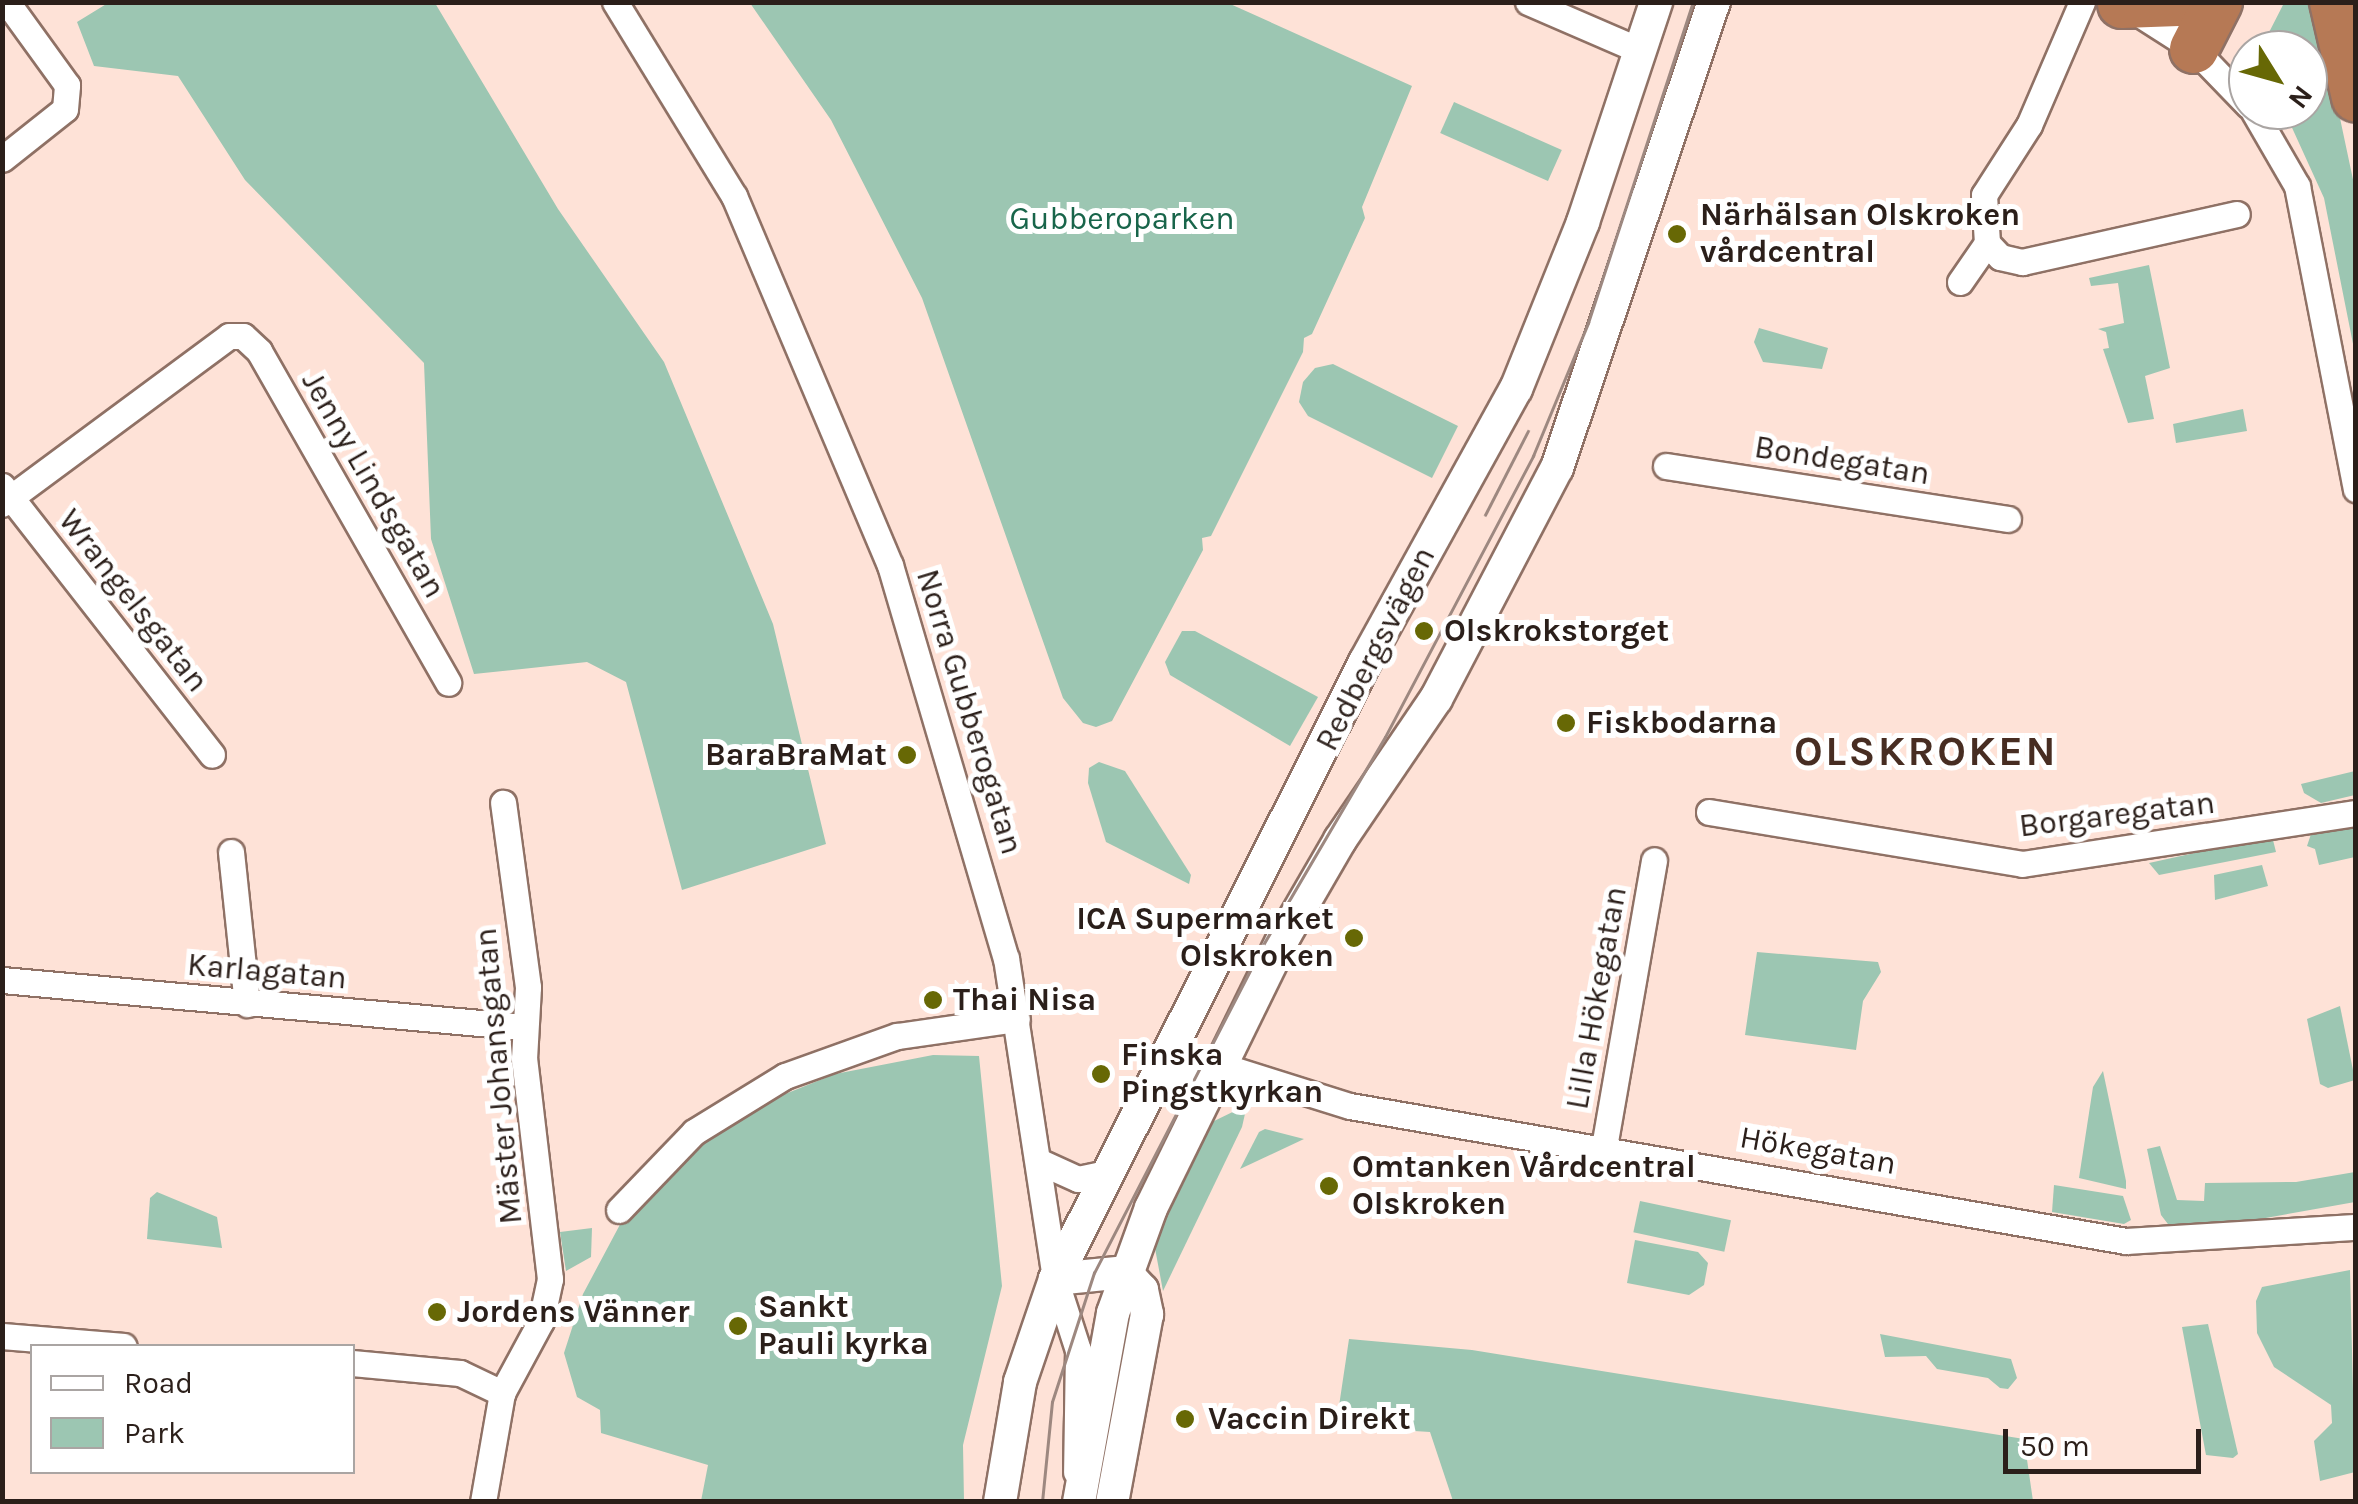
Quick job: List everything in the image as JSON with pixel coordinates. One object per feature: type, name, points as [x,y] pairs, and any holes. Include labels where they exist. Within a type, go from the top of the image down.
[{"type":"highway","points":[[2121,3],[2178,2]]},
{"type":"highway","points":[[2194,49],[2218,2]]},
{"type":"highway","points":[[2334,2],[2356,97]]},
{"type":"street","points":[[2,160],[65,109],[67,84],[7,2]]},
{"type":"street","name":"Norra Gubberogatan","points":[[616,2],[734,196],[890,566],[978,852],[1017,1019],[1055,1279],[1078,1350],[1073,1444],[1079,1498]]},
{"type":"street","points":[[1528,2],[1638,50]]},
{"type":"street","name":"Redbergsvägen","points":[[1000,1502],[1020,1382],[1055,1279],[1365,662],[1516,390],[1583,222],[1656,2]]},
{"type":"street","name":"Redbergsvägen","points":[[1079,1498],[1124,1272],[1311,888],[1436,699],[1557,468],[1714,2]]},
{"type":"street","points":[[1960,282],[1987,243],[1984,195],[2029,125],[2082,2]]},
{"type":"street","points":[[2121,3],[2194,49],[2228,84]]},
{"type":"street","points":[[2264,130],[2297,186],[2356,489]]},
{"type":"street","points":[[1987,243],[2000,257],[2022,262],[2237,214]]},
{"type":"street","name":"Jenny Lindsgatan","points":[[5,496],[229,336],[243,336],[259,351],[448,683]]},
{"type":"street","name":"Bondegatan","points":[[1666,466],[2008,519]]},
{"type":"street","name":"Wrangelsgatan","points":[[5,496],[212,755]]},
{"type":"street","name":"Mäster Johansgatan","points":[[483,1502],[502,1394],[541,1321],[550,1279],[525,1027],[528,987],[503,803]]},
{"type":"street","name":"Borgaregatan","points":[[1708,812],[2022,864],[2356,812]]},
{"type":"street","points":[[231,852],[248,1004]]},
{"type":"street","name":"Lilla Hökegatan","points":[[1604,1147],[1654,860]]},
{"type":"street","name":"Karlagatan","points":[[2,980],[525,1027]]},
{"type":"street","points":[[620,1210],[694,1132],[785,1076],[897,1036],[1017,1019]]},
{"type":"street","name":"Hökegatan","points":[[1156,1074],[1222,1066],[1350,1106],[1604,1147],[2126,1242],[2356,1227]]},
{"type":"street","points":[[1038,1161],[1078,1179],[1106,1173]]},
{"type":"street","points":[[1055,1279],[1124,1272],[1142,1290],[1146,1314],[1112,1502]]},
{"type":"street","points":[[2,1336],[100,1344]]},
{"type":"street","points":[[355,1363],[460,1374],[502,1394]]},
{"type":"green space","points":[[108,3],[435,3],[558,209],[664,362],[773,624],[826,844],[682,890],[626,682],[587,662],[474,674],[431,539],[424,363],[245,180],[178,76],[94,66],[77,22]]},
{"type":"green space","name":"Gubberoparken","points":[[750,3],[1228,3],[1412,86],[1362,207],[1365,218],[1312,334],[1304,338],[1303,352],[1211,536],[1202,538],[1203,550],[1112,721],[1096,727],[1083,723],[1063,698],[922,298],[831,120]]},
{"type":"green space","points":[[2284,3],[2316,5],[2321,30],[2270,30]]},
{"type":"green space","points":[[2328,62],[2355,189],[2355,354],[2324,198],[2293,130],[2328,130]]},
{"type":"green space","points":[[1454,102],[1562,150],[1548,181],[1440,133]]},
{"type":"green space","points":[[2149,265],[2170,368],[2145,376],[2154,419],[2128,423],[2103,349],[2109,348],[2106,332],[2098,329],[2124,323],[2118,283],[2091,286],[2089,278]]},
{"type":"green space","points":[[1759,328],[1828,348],[1822,369],[1763,362],[1754,342]]},
{"type":"green space","points":[[1333,364],[1458,426],[1432,478],[1308,416],[1299,402],[1303,382],[1315,368]]},
{"type":"green space","points":[[2243,409],[2247,431],[2176,443],[2173,424]]},
{"type":"green space","points":[[1182,631],[1195,631],[1318,697],[1290,746],[1170,675],[1165,662]]},
{"type":"green space","points":[[1099,762],[1125,771],[1191,875],[1189,884],[1106,842],[1088,783],[1089,768]]},
{"type":"green space","points":[[2355,771],[2355,795],[2321,803],[2304,793],[2301,784]]},
{"type":"green space","points":[[2355,820],[2355,857],[2319,865],[2315,849],[2307,846],[2311,834]]},
{"type":"green space","points":[[2272,836],[2276,852],[2159,875],[2149,863]]},
{"type":"green space","points":[[2262,865],[2268,886],[2215,900],[2214,875]]},
{"type":"green space","points":[[1757,952],[1878,962],[1881,972],[1863,1001],[1856,1050],[1745,1035]]},
{"type":"green space","points":[[2340,1006],[2355,1080],[2328,1088],[2320,1084],[2307,1019]]},
{"type":"green space","points":[[933,1055],[979,1056],[1002,1286],[963,1445],[964,1501],[701,1501],[708,1465],[601,1433],[600,1410],[577,1397],[564,1353],[583,1294],[624,1217],[730,1116],[835,1074]]},
{"type":"green space","points":[[2103,1071],[2126,1189],[2079,1178],[2093,1087]]},
{"type":"green space","points":[[1247,1105],[1242,1127],[1163,1291],[1154,1243],[1210,1123]]},
{"type":"green space","points":[[1265,1129],[1304,1139],[1240,1169],[1259,1132]]},
{"type":"green space","points":[[2160,1146],[2177,1200],[2204,1201],[2205,1183],[2296,1182],[2355,1172],[2355,1202],[2221,1226],[2171,1228],[2161,1215],[2147,1149]]},
{"type":"green space","points":[[2054,1185],[2123,1196],[2131,1220],[2124,1224],[2052,1212]]},
{"type":"green space","points":[[157,1192],[217,1217],[222,1248],[147,1239],[150,1198]]},
{"type":"green space","points":[[1640,1201],[1731,1220],[1724,1252],[1633,1232]]},
{"type":"green space","points":[[592,1228],[591,1257],[566,1271],[560,1232]]},
{"type":"green space","points":[[1635,1240],[1698,1252],[1708,1263],[1704,1285],[1689,1295],[1627,1283]]},
{"type":"green space","points":[[2350,1270],[2355,1472],[2320,1481],[2314,1441],[2332,1423],[2331,1405],[2274,1367],[2257,1333],[2256,1301],[2262,1287]]},
{"type":"green space","points":[[2208,1324],[2238,1454],[2233,1458],[2206,1455],[2182,1327]]},
{"type":"green space","points":[[1880,1334],[2011,1359],[2017,1378],[2008,1389],[2000,1388],[1988,1378],[1937,1369],[1926,1356],[1885,1357]]},
{"type":"green space","points":[[1349,1339],[1472,1350],[2024,1439],[2033,1501],[1453,1501],[1430,1432],[1336,1426]]},
{"type":"tram line","points":[[1042,1502],[1052,1402],[1094,1273],[1263,945],[1385,737],[1533,456],[1588,323],[1693,2]]},
{"type":"tram line","points":[[1485,515],[1528,431]]},
{"type":"place","name":"Närhälsan Olskroken vårdcentral","points":[[1677,234]]},
{"type":"place","name":"Olskrokstorget","points":[[1424,631]]},
{"type":"place","name":"Fiskbodarna","points":[[1566,723]]},
{"type":"place","name":"BaraBraMat","points":[[907,755]]},
{"type":"place","name":"ICA Supermarket Olskroken","points":[[1354,938]]},
{"type":"place","name":"Thai Nisa","points":[[933,1000]]},
{"type":"place","name":"Finska Pingstkyrkan","points":[[1101,1074]]},
{"type":"place","name":"Omtanken Vårdcentral Olskroken","points":[[1329,1186]]},
{"type":"place","name":"Jordens Vänner","points":[[437,1312]]},
{"type":"place","name":"Sankt Pauli kyrka","points":[[738,1326]]},
{"type":"place","name":"Vaccin Direkt","points":[[1185,1419]]},
{"type":"district","name":"OLSKROKEN","points":[[1926,751]]}]
